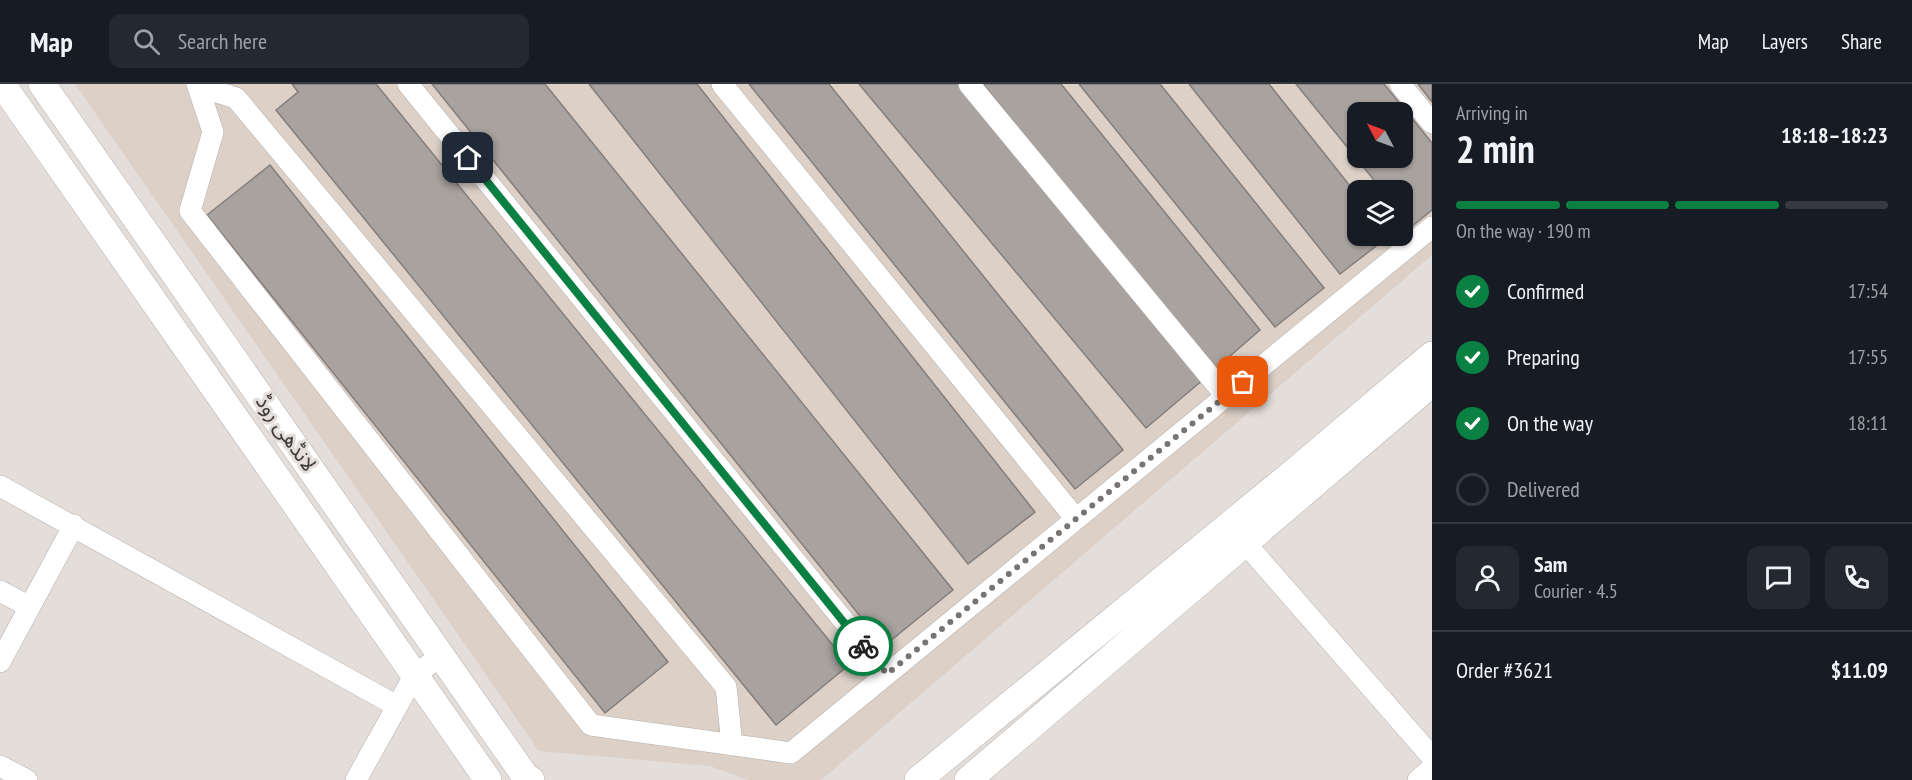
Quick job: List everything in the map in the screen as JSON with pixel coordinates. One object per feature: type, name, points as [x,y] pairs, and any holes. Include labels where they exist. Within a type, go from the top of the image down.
[{"type":"main road","name":"لانڈھی روڈ","points":[[2,84],[488,780]]},
{"type":"main road","name":"لانڈھی روڈ","points":[[42,84],[525,776],[531,780]]},
{"type":"main road","points":[[188,351],[216,333]]},
{"type":"main road","points":[[918,780],[1300,467],[1432,355]]},
{"type":"main road","points":[[968,780],[1431,386]]},
{"type":"street","points":[[408,84],[887,674]]},
{"type":"street","points":[[722,84],[1076,519]]},
{"type":"street","points":[[969,84],[1226,396]]},
{"type":"street","points":[[1400,84],[1432,123]]},
{"type":"street","points":[[732,745],[726,687],[233,91],[197,85],[213,132],[190,211],[591,725],[732,745],[791,753],[1432,227]]},
{"type":"street","points":[[0,486],[397,706]]},
{"type":"street","points":[[0,662],[74,525]]},
{"type":"street","points":[[1246,544],[1432,757]]},
{"type":"street","points":[[0,591],[30,608]]},
{"type":"street","points":[[356,780],[414,676],[441,656]]},
{"type":"street","points":[[0,766],[27,780]]},
{"type":"street","points":[[1418,780],[1432,768]]},
{"type":"shaded area","points":[[75,84],[1432,84],[1432,255],[821,780],[748,780],[710,766],[539,751]]},
{"type":"building","points":[[292,84],[376,84],[849,665],[776,725],[276,110],[298,92]]},
{"type":"building","points":[[432,84],[545,84],[953,590],[884,646]]},
{"type":"building","points":[[589,84],[697,84],[1035,512],[968,564]]},
{"type":"building","points":[[749,84],[829,84],[1123,450],[1075,489]]},
{"type":"building","points":[[859,84],[958,84],[1204,379],[1146,428]]},
{"type":"building","points":[[983,84],[1061,84],[1260,330],[1214,370]]},
{"type":"building","points":[[1079,84],[1160,84],[1324,288],[1275,327]]},
{"type":"building","points":[[1189,84],[1269,84],[1347,182],[1347,246],[1376,246],[1340,274]]},
{"type":"building","points":[[1296,84],[1384,84],[1399,102],[1347,102],[1347,147]]},
{"type":"building","points":[[1418,84],[1432,84],[1432,102]]},
{"type":"building","points":[[1413,120],[1432,143],[1432,210],[1413,225],[1413,180],[1374,180],[1364,168],[1413,168]]},
{"type":"building","points":[[270,165],[668,662],[605,713],[207,215]]},
{"type":"way so far","points":[[863,646],[887,674],[1243,382]]},
{"type":"route","points":[[468,158],[863,646]]}]
